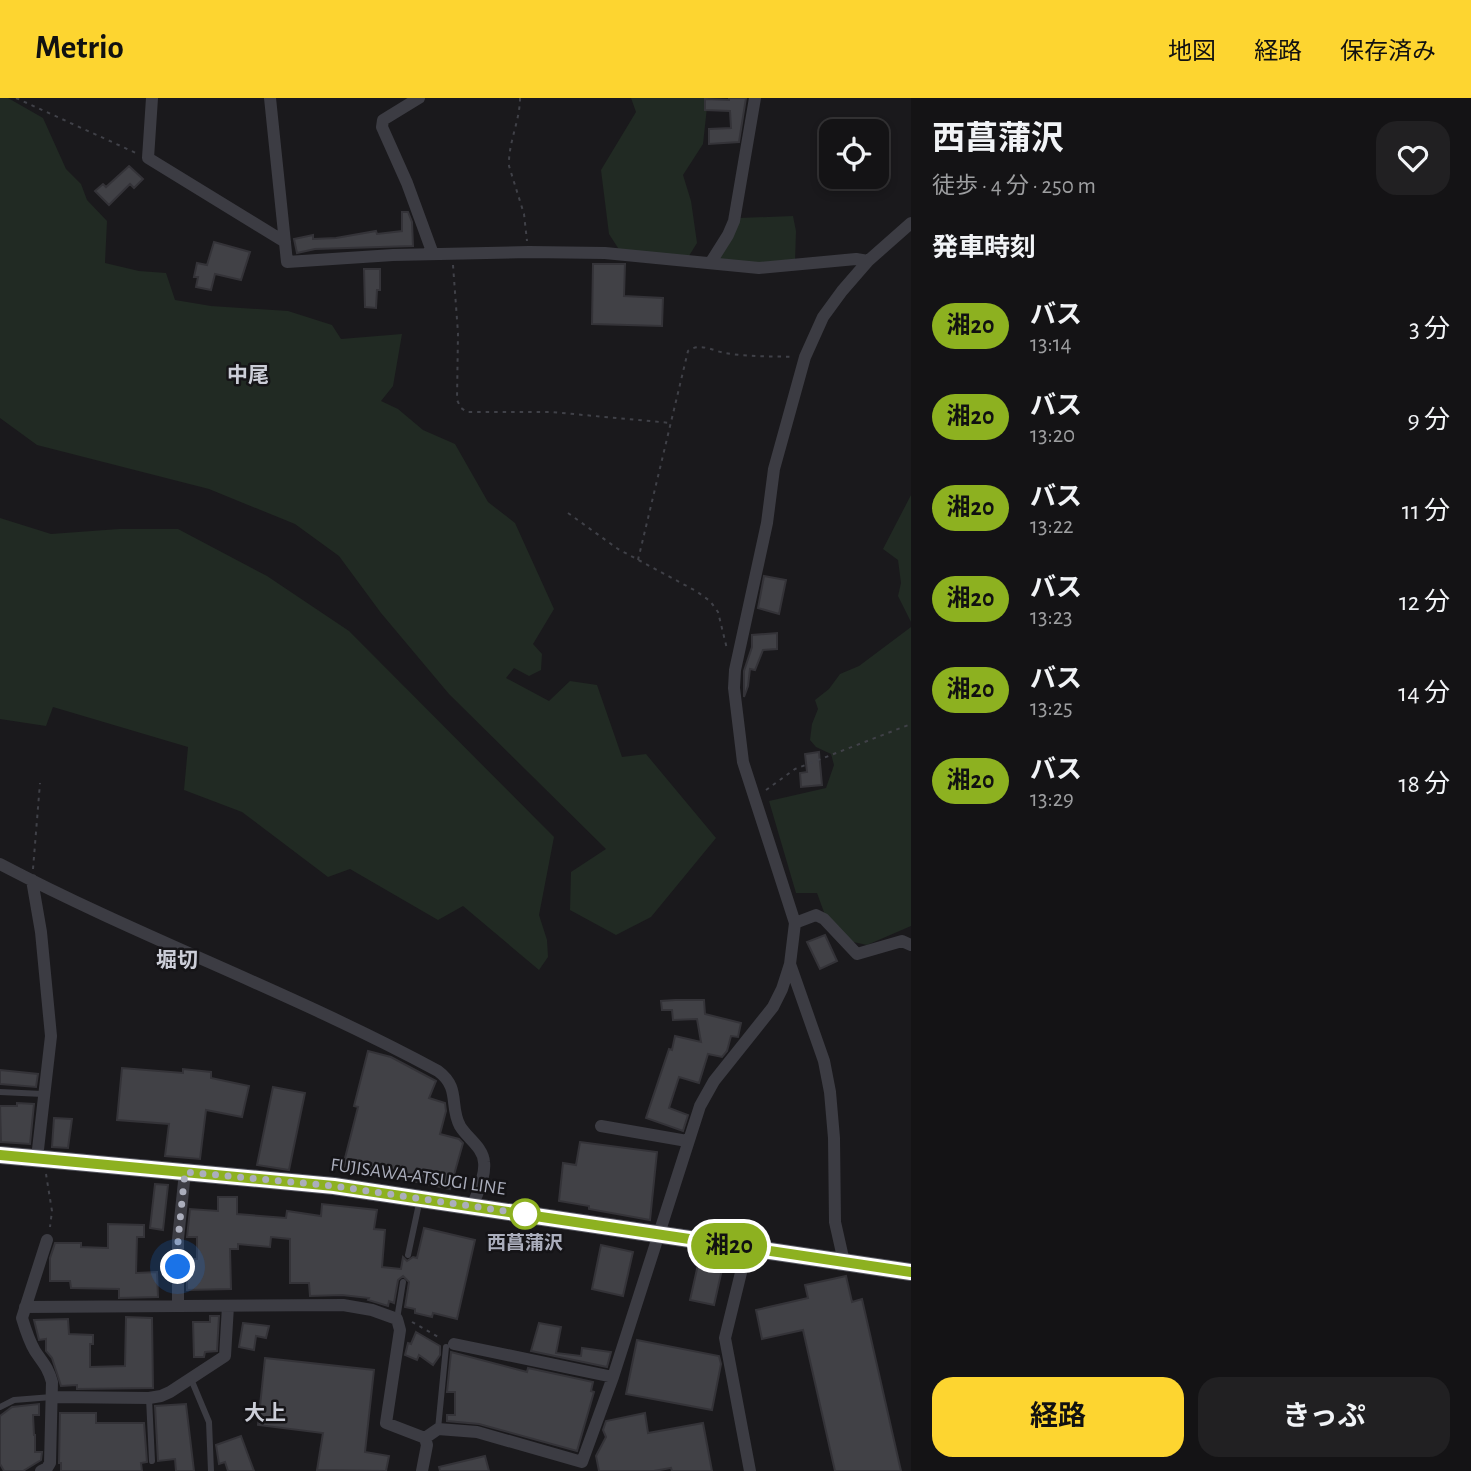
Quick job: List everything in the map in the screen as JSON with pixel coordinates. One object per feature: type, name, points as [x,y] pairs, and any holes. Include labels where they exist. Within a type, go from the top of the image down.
[{"type":"main road","name":"FUJISAWA-ATSUGI LINE","points":[[0,1155],[334,1186],[911,1272]]},
{"type":"street","points":[[152,98],[148,159],[285,242]]},
{"type":"street","points":[[270,98],[287,262],[529,252],[605,253],[759,268],[856,259],[868,261]]},
{"type":"street","points":[[419,98],[388,116],[383,120],[382,127],[407,183],[433,254]]},
{"type":"street","points":[[711,262],[734,221],[755,98]]},
{"type":"street","points":[[425,1438],[438,1429],[477,1432],[582,1462],[613,1377],[700,1106],[714,1081],[773,1007],[782,989],[790,964],[795,923],[743,762],[734,688],[735,670],[767,523],[774,469],[805,357],[823,317],[842,291],[868,261],[911,223]]},
{"type":"street","points":[[0,864],[94,912],[297,1001],[445,1076],[453,1091],[461,1128],[475,1144],[484,1161],[473,1205]]},
{"type":"street","points":[[32,880],[41,932],[43,977],[50,1010],[49,1063],[43,1094],[40,1159]]},
{"type":"street","points":[[795,923],[816,915],[824,919],[858,954],[902,941],[911,945]]},
{"type":"street","points":[[790,964],[824,1061],[830,1092],[834,1138],[835,1222],[844,1262]]},
{"type":"street","points":[[601,1126],[687,1141]]},
{"type":"street","points":[[178,1306],[178,1240],[185,1172]]},
{"type":"street","points":[[41,1471],[50,1463],[52,1398],[49,1370],[43,1358],[36,1352],[22,1318],[47,1240]]},
{"type":"street","points":[[747,1248],[725,1338],[750,1471]]},
{"type":"street","points":[[52,1398],[149,1398],[170,1392],[225,1356],[228,1306]]},
{"type":"street","points":[[25,1307],[357,1306],[397,1319],[400,1330],[399,1344],[386,1423],[425,1438]]},
{"type":"street","points":[[450,1346],[613,1377]]},
{"type":"street","points":[[422,1471],[427,1445],[425,1438]]},
{"type":"lane","points":[[0,1092],[43,1094]]},
{"type":"lane","points":[[408,1255],[420,1198]]},
{"type":"lane","points":[[397,1319],[403,1282]]},
{"type":"lane","points":[[438,1429],[450,1346]]},
{"type":"lane","points":[[191,1377],[209,1422],[211,1471]]},
{"type":"lane","points":[[0,1407],[14,1399],[52,1398]]},
{"type":"lane","points":[[149,1398],[152,1461]]},
{"type":"path","points":[[16,98],[148,159]]},
{"type":"path","points":[[520,98],[518,120],[508,157],[510,175],[524,214],[529,252]]},
{"type":"path","points":[[452,254],[458,332],[457,400],[461,408],[467,412],[551,412],[671,423]]},
{"type":"path","points":[[638,560],[688,351],[700,346],[741,355],[805,357]]},
{"type":"path","points":[[568,513],[618,549],[710,601],[718,612],[732,669],[735,670]]},
{"type":"path","points":[[761,795],[778,779],[795,769],[911,724]]},
{"type":"path","points":[[32,880],[40,783]]},
{"type":"path","points":[[40,1159],[52,1211],[47,1240]]},
{"type":"path","points":[[397,1319],[411,1321],[450,1346]]},
{"type":"shaded area","points":[[0,98],[8,98],[43,118],[66,169],[81,184],[87,200],[107,221],[105,263],[139,271],[166,273],[175,300],[211,306],[288,311],[332,325],[341,339],[402,334],[393,386],[381,401],[398,409],[423,430],[455,444],[488,502],[515,523],[554,609],[533,644],[542,654],[541,670],[529,676],[514,668],[506,678],[549,701],[570,681],[597,685],[622,757],[646,754],[716,838],[651,917],[616,935],[570,910],[571,872],[606,849],[449,694],[381,613],[339,556],[295,524],[209,489],[37,445],[0,418]]},
{"type":"shaded area","points":[[631,98],[708,98],[703,144],[683,175],[691,201],[697,243],[687,259],[620,251],[609,234],[601,170],[636,112]]},
{"type":"shaded area","points":[[793,216],[796,231],[795,262],[778,265],[720,260],[720,248],[739,218]]},
{"type":"shaded area","points":[[911,495],[911,622],[898,596],[901,583],[898,560],[883,549]]},
{"type":"shaded area","points":[[0,518],[51,534],[119,529],[178,529],[267,576],[349,631],[554,837],[539,915],[547,940],[548,957],[539,970],[463,906],[438,920],[350,869],[328,877],[242,812],[184,790],[188,747],[53,707],[46,726],[0,719]]},
{"type":"shaded area","points":[[911,627],[911,926],[867,945],[844,940],[825,915],[817,893],[796,893],[769,801],[826,788],[834,765],[831,754],[816,747],[810,740],[818,709],[815,700],[829,689],[840,674],[859,666]]},
{"type":"building","points":[[746,98],[739,142],[709,144],[709,129],[731,128],[730,111],[705,110],[705,99]]},
{"type":"building","points":[[129,166],[143,179],[134,188],[130,184],[109,205],[95,191],[103,184],[106,187]]},
{"type":"building","points":[[402,212],[408,212],[412,222],[413,246],[315,249],[297,253],[294,239],[313,235],[313,239],[336,238],[376,231],[377,234],[402,231]]},
{"type":"building","points":[[214,242],[250,252],[241,280],[215,274],[211,290],[196,287],[198,277],[194,277],[197,263],[207,265]]},
{"type":"building","points":[[593,264],[625,264],[624,296],[663,298],[662,326],[592,324]]},
{"type":"building","points":[[364,269],[380,269],[380,290],[377,290],[376,308],[365,307]]},
{"type":"building","points":[[764,576],[786,580],[779,614],[758,608]]},
{"type":"building","points":[[777,633],[777,649],[763,650],[755,670],[750,669],[744,697],[744,671],[752,647],[752,635]]},
{"type":"building","points":[[819,752],[822,785],[801,787],[800,773],[807,772],[805,754]]},
{"type":"building","points":[[825,935],[837,961],[820,969],[807,942]]},
{"type":"building","points":[[704,1000],[705,1014],[741,1023],[738,1037],[731,1036],[727,1051],[722,1057],[708,1054],[699,1083],[679,1077],[669,1108],[688,1115],[683,1131],[646,1118],[675,1036],[701,1042],[697,1019],[673,1020],[672,1010],[662,1010],[661,1001]]},
{"type":"building","points":[[368,1051],[391,1057],[436,1081],[429,1098],[445,1103],[446,1111],[440,1134],[459,1139],[463,1143],[450,1189],[343,1166],[358,1107],[354,1106]]},
{"type":"building","points":[[122,1068],[183,1073],[183,1069],[211,1072],[211,1078],[249,1086],[242,1117],[206,1110],[200,1159],[165,1156],[169,1124],[117,1120]]},
{"type":"building","points":[[0,1070],[38,1074],[36,1087],[0,1084]]},
{"type":"building","points":[[273,1087],[305,1093],[289,1170],[257,1165]]},
{"type":"building","points":[[17,1103],[34,1104],[30,1144],[1,1142],[0,1106],[17,1106]]},
{"type":"building","points":[[54,1118],[72,1119],[68,1148],[52,1147]]},
{"type":"building","points":[[580,1142],[657,1152],[650,1220],[559,1201],[563,1163],[576,1165]]},
{"type":"building","points":[[155,1184],[168,1185],[163,1230],[150,1228]]},
{"type":"building","points":[[218,1197],[237,1197],[237,1214],[286,1218],[287,1211],[321,1216],[322,1204],[377,1210],[374,1229],[385,1230],[382,1267],[401,1269],[403,1257],[407,1261],[413,1257],[417,1258],[424,1228],[475,1240],[457,1319],[433,1313],[432,1317],[415,1313],[415,1309],[405,1307],[409,1282],[403,1276],[398,1280],[394,1303],[389,1301],[388,1306],[368,1300],[369,1298],[310,1296],[309,1283],[290,1283],[290,1239],[271,1237],[270,1247],[238,1244],[238,1249],[230,1249],[231,1289],[187,1290],[187,1259],[197,1259],[197,1237],[187,1237],[190,1209],[218,1211]]},
{"type":"building","points":[[108,1224],[144,1225],[144,1237],[137,1237],[136,1273],[157,1272],[158,1297],[119,1298],[119,1289],[71,1288],[70,1281],[50,1281],[50,1258],[55,1243],[81,1243],[81,1247],[108,1248]]},
{"type":"building","points":[[601,1245],[633,1252],[623,1296],[592,1289]]},
{"type":"building","points":[[699,1260],[723,1265],[714,1305],[690,1300]]},
{"type":"building","points":[[846,1276],[852,1302],[862,1299],[901,1471],[835,1471],[803,1330],[762,1339],[756,1310],[808,1298],[805,1285]]},
{"type":"building","points":[[210,1316],[219,1316],[217,1351],[205,1352],[204,1357],[194,1357],[193,1322],[210,1322]]},
{"type":"building","points":[[126,1317],[152,1318],[153,1388],[77,1389],[77,1385],[61,1386],[52,1358],[46,1351],[46,1339],[39,1340],[34,1320],[68,1319],[69,1334],[93,1335],[93,1344],[90,1344],[90,1367],[125,1366]]},
{"type":"building","points":[[243,1323],[269,1326],[266,1338],[256,1336],[254,1350],[239,1347]]},
{"type":"building","points":[[539,1323],[561,1327],[556,1353],[581,1356],[582,1348],[611,1352],[607,1367],[531,1351]]},
{"type":"building","points":[[416,1332],[440,1346],[440,1355],[433,1365],[419,1355],[417,1360],[405,1355],[408,1343],[411,1344]]},
{"type":"building","points":[[637,1340],[719,1356],[721,1364],[712,1410],[626,1394]]},
{"type":"building","points":[[451,1352],[527,1372],[528,1368],[593,1382],[591,1391],[594,1392],[577,1451],[479,1424],[447,1421],[447,1415],[455,1415],[455,1392],[447,1392]]},
{"type":"building","points":[[265,1358],[374,1370],[365,1452],[389,1456],[386,1471],[317,1470],[323,1433],[258,1425]]},
{"type":"building","points":[[39,1404],[39,1415],[33,1415],[35,1452],[42,1452],[41,1460],[23,1471],[4,1471],[0,1464],[0,1416],[12,1407]]},
{"type":"building","points":[[186,1404],[194,1471],[176,1471],[175,1459],[158,1461],[155,1406]]},
{"type":"building","points":[[60,1413],[96,1413],[96,1423],[144,1423],[147,1462],[141,1463],[142,1471],[61,1471]]},
{"type":"building","points":[[645,1413],[648,1433],[703,1423],[712,1471],[672,1471],[671,1468],[654,1471],[599,1471],[596,1456],[606,1437],[603,1430],[606,1421]]},
{"type":"building","points":[[241,1436],[254,1471],[228,1471],[225,1462],[219,1464],[216,1445]]},
{"type":"building","points":[[485,1456],[489,1471],[440,1471],[439,1467]]},
{"type":"bus line","name":"湘20","points":[[0,1155],[334,1186],[911,1272]]},
{"type":"place","name":"西菖蒲沢","points":[[525,1214]]},
{"type":"district","name":"中尾","points":[[248,375]]},
{"type":"district","name":"堀切","points":[[177,960]]},
{"type":"district","name":"大上","points":[[265,1413]]},
{"type":"route","points":[[178,1267],[185,1172],[334,1186],[525,1214]]}]
